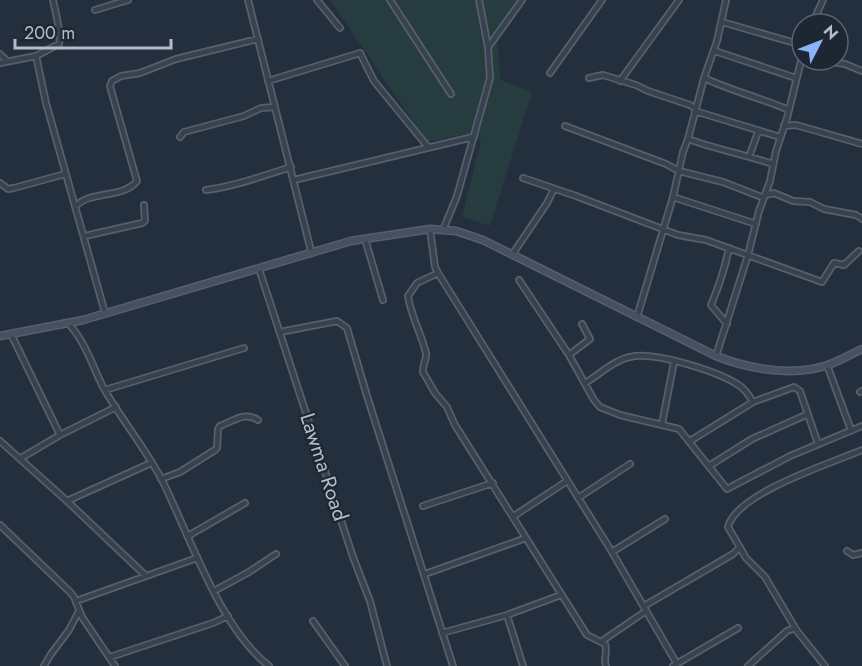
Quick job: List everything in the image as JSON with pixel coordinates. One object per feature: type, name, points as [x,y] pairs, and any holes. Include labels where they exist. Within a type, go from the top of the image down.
[{"type":"main road","points":[[0,336],[83,320],[259,269],[311,251],[365,239],[430,229],[465,233],[716,356],[735,363],[774,370],[827,365],[862,349]]},
{"type":"street","points":[[0,63],[36,56],[59,44],[61,41],[53,0]]},
{"type":"street","points":[[95,10],[128,0]]},
{"type":"street","points":[[248,0],[311,251]]},
{"type":"street","points":[[317,0],[340,27]]},
{"type":"street","points":[[390,0],[451,94]]},
{"type":"street","points":[[443,230],[457,196],[490,78],[488,47],[479,0]]},
{"type":"street","points":[[488,47],[522,0]]},
{"type":"street","points":[[550,73],[602,0]]},
{"type":"street","points":[[620,81],[679,0]]},
{"type":"street","points":[[637,317],[674,197],[683,152],[704,78],[715,51],[726,0]]},
{"type":"street","points":[[722,22],[790,42]]},
{"type":"street","points":[[76,206],[84,200],[129,188],[137,181],[110,86],[111,81],[176,59],[258,39]]},
{"type":"street","points":[[715,51],[796,78]]},
{"type":"street","points":[[268,81],[360,53],[374,81],[428,147]]},
{"type":"street","points":[[0,54],[7,61]]},
{"type":"street","points":[[36,56],[46,104],[105,313]]},
{"type":"street","points":[[716,356],[748,255],[798,72]]},
{"type":"street","points":[[589,78],[603,75],[636,85],[648,92],[690,105],[696,110],[758,132],[780,137]]},
{"type":"street","points":[[704,78],[789,110]]},
{"type":"street","points":[[180,137],[184,132],[244,116],[268,106],[275,107]]},
{"type":"street","points":[[784,126],[796,125],[862,144]]},
{"type":"street","points":[[566,126],[679,171],[723,182],[764,196],[774,193],[793,201],[810,202],[824,209],[856,215],[862,219]]},
{"type":"street","points":[[749,157],[758,132]]},
{"type":"street","points":[[294,180],[473,137]]},
{"type":"street","points":[[688,139],[773,164]]},
{"type":"street","points":[[206,190],[238,184],[291,167]]},
{"type":"street","points":[[0,183],[8,189],[65,174]]},
{"type":"street","points":[[523,178],[678,235],[706,240],[822,282],[834,263],[844,265],[859,251]]},
{"type":"street","points":[[512,255],[554,189]]},
{"type":"street","points":[[674,197],[756,224]]},
{"type":"street","points":[[85,236],[142,223],[145,221],[144,205]]},
{"type":"street","points":[[430,229],[435,267],[438,273],[612,552],[675,665],[738,628]]},
{"type":"street","points":[[365,239],[383,300]]},
{"type":"street","points":[[727,324],[711,305],[722,279],[729,248]]},
{"type":"street","name":"Lawma Road","points":[[259,269],[353,557],[370,601],[387,666]]},
{"type":"street","points":[[438,273],[417,283],[408,296],[426,356],[422,369],[587,635],[602,641],[607,651],[604,662],[606,666]]},
{"type":"street","points":[[519,280],[569,355],[600,407],[620,415],[679,429],[724,487],[730,488],[790,456],[862,426]]},
{"type":"street","points":[[78,334],[83,320]]},
{"type":"street","points":[[280,332],[337,321],[347,328],[453,666]]},
{"type":"street","points":[[68,323],[78,334],[105,390],[161,479],[197,558],[228,616],[242,639],[267,666]]},
{"type":"street","points":[[569,355],[590,339],[582,324]]},
{"type":"street","points":[[11,334],[60,435]]},
{"type":"street","points":[[105,390],[244,348]]},
{"type":"street","points":[[585,383],[627,357],[640,356],[698,366],[736,383],[745,390],[753,402]]},
{"type":"street","points":[[662,424],[674,362]]},
{"type":"street","points":[[827,365],[852,430]]},
{"type":"street","points":[[690,441],[753,402],[794,387],[800,391],[818,444]]},
{"type":"street","points":[[21,458],[60,435],[116,407]]},
{"type":"street","points":[[709,466],[752,439],[808,414]]},
{"type":"street","points":[[161,479],[180,472],[215,450],[220,426],[245,415],[258,420]]},
{"type":"street","points":[[0,441],[146,576]]},
{"type":"street","points":[[825,666],[795,628],[765,578],[746,558],[728,527],[730,520],[746,506],[776,485],[862,450]]},
{"type":"street","points":[[67,501],[151,463]]},
{"type":"street","points":[[578,498],[630,464]]},
{"type":"street","points":[[514,516],[567,481]]},
{"type":"street","points":[[423,506],[493,483]]},
{"type":"street","points":[[188,537],[245,503]]},
{"type":"street","points":[[612,552],[665,519]]},
{"type":"street","points":[[0,525],[70,592],[82,617],[115,666]]},
{"type":"street","points":[[425,574],[526,538]]},
{"type":"street","points":[[602,641],[645,608],[740,547]]},
{"type":"street","points":[[847,551],[853,555],[862,554]]},
{"type":"street","points":[[214,591],[276,554]]},
{"type":"street","points":[[76,601],[197,558]]},
{"type":"street","points":[[442,633],[507,615],[561,595]]},
{"type":"street","points":[[44,666],[79,611]]},
{"type":"street","points":[[507,615],[522,666]]},
{"type":"street","points":[[110,657],[228,616]]},
{"type":"street","points":[[73,622],[82,617]]},
{"type":"street","points":[[313,621],[345,666]]},
{"type":"street","points":[[748,666],[788,631],[795,628]]},
{"type":"green space","points":[[330,0],[527,0],[498,42],[500,80],[532,92],[490,226],[462,217],[481,141],[465,134],[427,142]]}]
